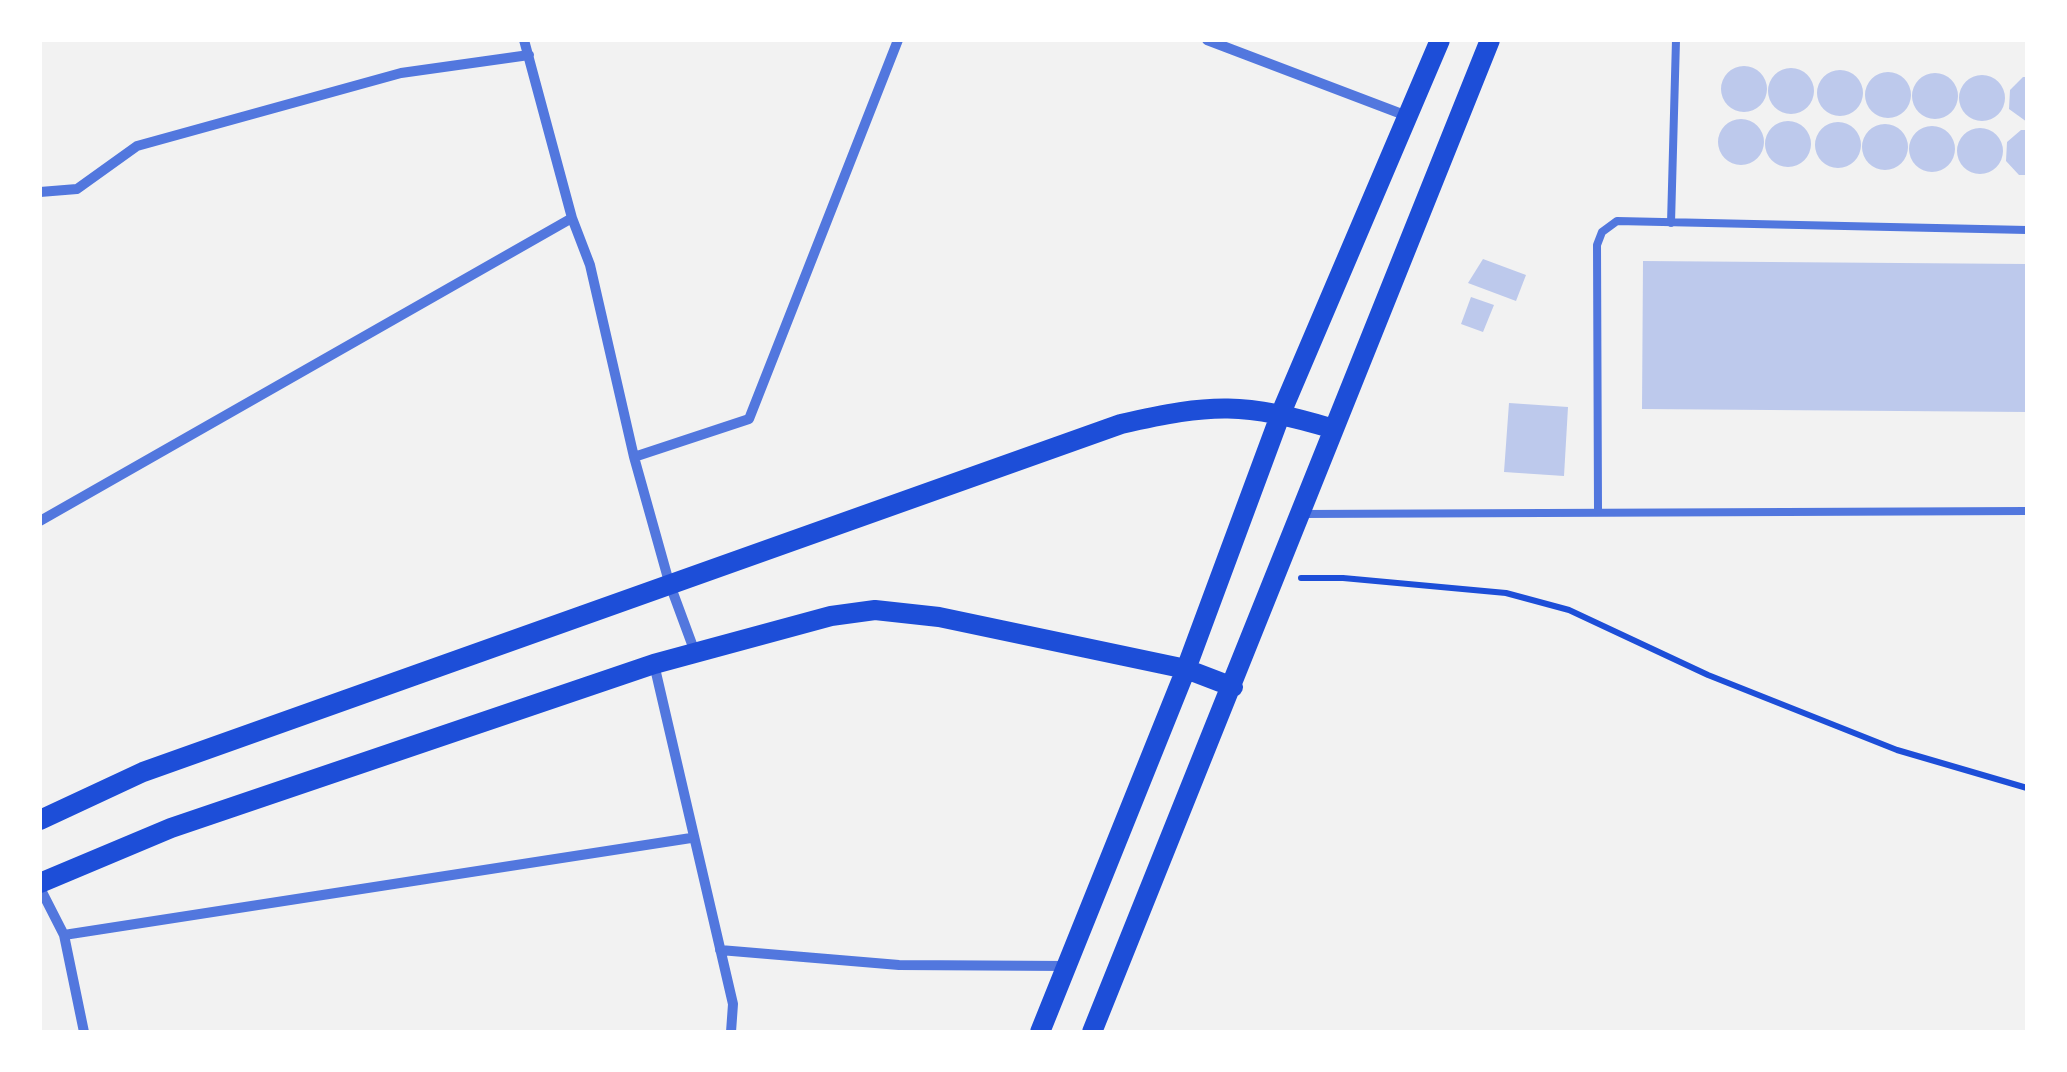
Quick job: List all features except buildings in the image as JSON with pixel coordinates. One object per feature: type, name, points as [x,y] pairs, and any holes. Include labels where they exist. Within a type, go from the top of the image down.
[{"type":"main road","points":[[1040,1032],[1186,669],[1281,413],[1440,40]]},
{"type":"main road","points":[[1092,1032],[1490,40]]},
{"type":"main road","points":[[40,820],[143,772],[668,582],[1121,424],[1228,405],[1281,413],[1334,429]]},
{"type":"main road","points":[[40,886],[171,828],[654,664],[696,656],[831,616],[874,610],[939,617],[1186,669],[1233,686]]},
{"type":"street","points":[[524,40],[572,218],[590,265],[634,457],[668,582],[696,656]]},
{"type":"street","points":[[634,457],[750,419],[898,40]]},
{"type":"street","points":[[1207,40],[1409,117]]},
{"type":"street","points":[[40,192],[77,189],[137,146],[401,74],[529,54]]},
{"type":"street","points":[[40,521],[572,218]]},
{"type":"street","points":[[654,664],[691,838],[733,1004],[732,1032]]},
{"type":"street","points":[[64,936],[691,838]]},
{"type":"street","points":[[40,886],[64,936],[84,1032]]},
{"type":"street","points":[[720,950],[899,965],[1066,966]]},
{"type":"lane","points":[[1670,222],[1676,40]]},
{"type":"lane","points":[[1598,511],[1598,245],[1602,232],[1618,221],[2027,230]]},
{"type":"lane","points":[[1298,514],[2027,511]]},
{"type":"path","points":[[1272,579],[1343,578],[1441,586],[1506,593],[1569,610],[1708,675],[1897,750],[2027,788]]}]
